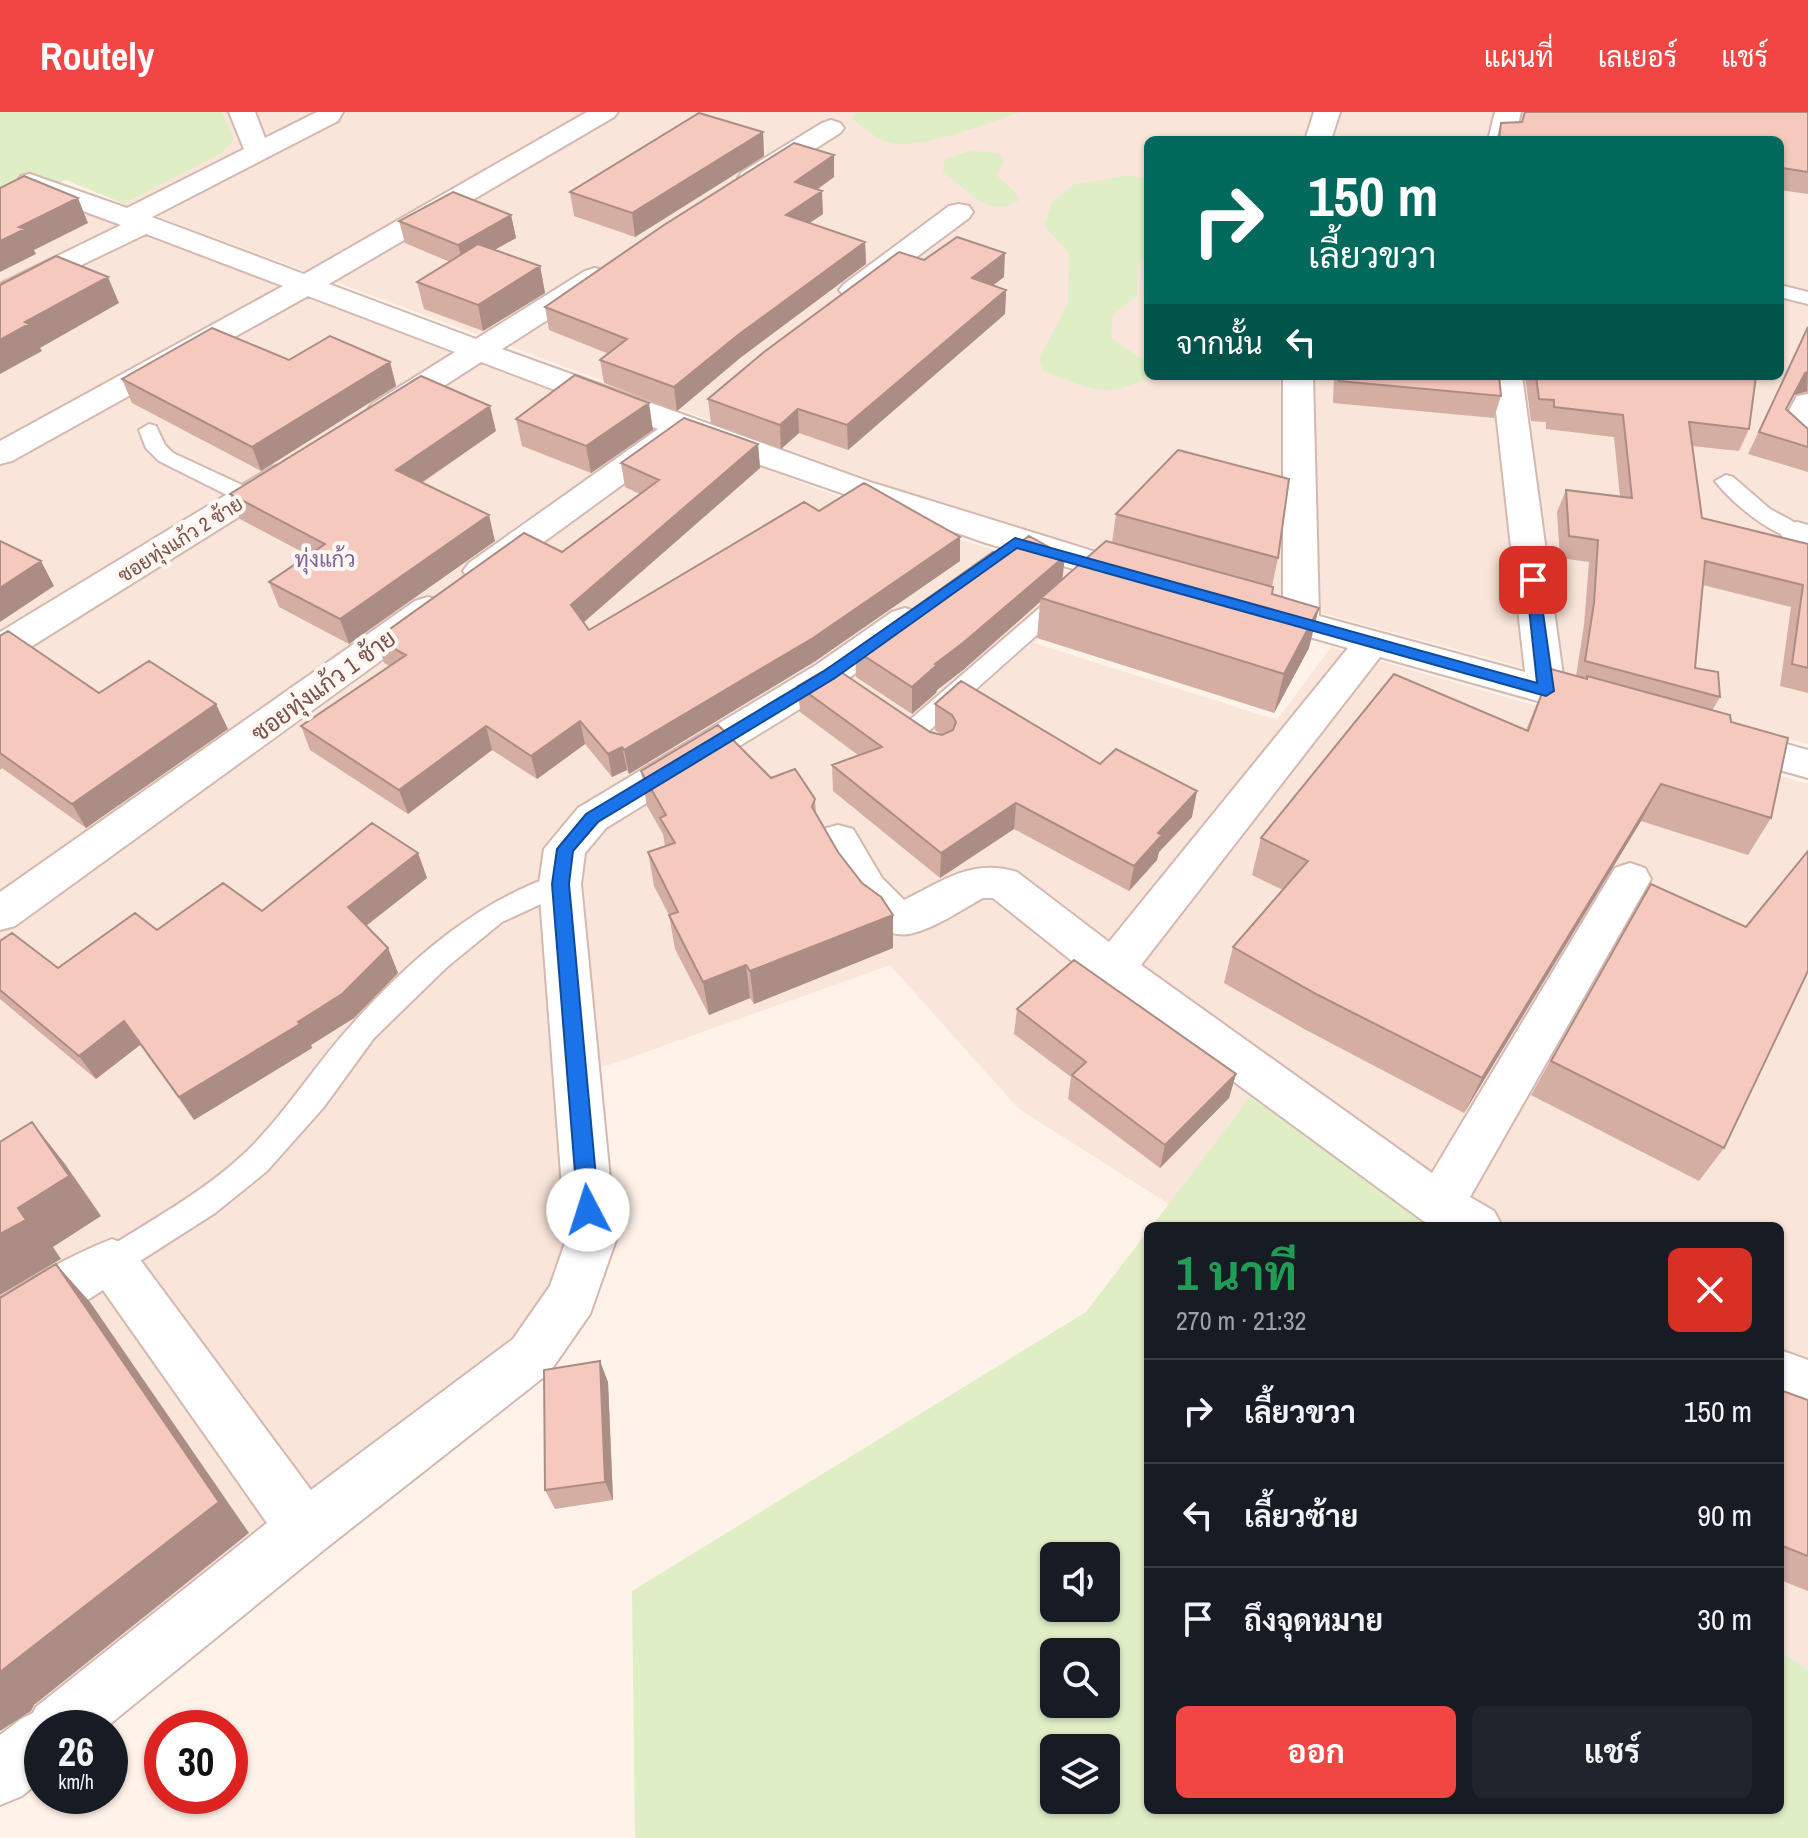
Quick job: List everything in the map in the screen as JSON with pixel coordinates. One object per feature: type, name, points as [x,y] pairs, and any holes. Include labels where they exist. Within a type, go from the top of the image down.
[{"type":"street","points":[[242,112],[258,152]]},
{"type":"street","points":[[0,295],[329,116],[330,112]]},
{"type":"street","points":[[0,454],[306,285],[605,112]]},
{"type":"street","points":[[1319,136],[1327,112]]},
{"type":"street","points":[[1502,136],[1508,112]]},
{"type":"street","points":[[727,193],[831,128]]},
{"type":"street","points":[[30,182],[479,350],[695,416],[788,466],[1015,542],[1172,586]]},
{"type":"street","points":[[833,305],[959,212]]},
{"type":"street","points":[[351,431],[623,259]]},
{"type":"street","points":[[1298,380],[1301,623]]},
{"type":"street","points":[[1507,380],[1546,691]]},
{"type":"street","points":[[1808,403],[1794,430],[1808,441]]},
{"type":"street","name":"ซอยทุ่งแก้ว 1 ซ้าย","points":[[0,914],[73,865],[695,416]]},
{"type":"street","name":"ซอยทุ่งแก้ว 2 ซ้าย","points":[[0,649],[313,456]]},
{"type":"street","points":[[978,569],[1015,542]]},
{"type":"street","points":[[79,1710],[305,1529],[531,1356],[572,1298],[591,1240],[560,884],[565,849],[592,818],[839,681],[941,595]]},
{"type":"street","points":[[1229,602],[1634,715]]},
{"type":"street","points":[[1113,969],[1372,642]]},
{"type":"street","points":[[1692,732],[1808,764]]},
{"type":"street","points":[[838,840],[883,910],[896,919],[907,918],[978,882],[1002,883],[1113,969],[1458,1215],[1630,879]]},
{"type":"street","points":[[0,1327],[73,1279],[112,1262],[305,1529]]},
{"type":"street","points":[[1784,1376],[1808,1385]]},
{"type":"street","points":[[0,1774],[24,1755]]},
{"type":"lane","points":[[1784,292],[1808,298]]},
{"type":"lane","points":[[149,430],[156,448],[166,457],[249,497]]},
{"type":"lane","points":[[1726,481],[1762,514],[1802,535]]},
{"type":"lane","points":[[888,713],[922,737],[1100,566]]},
{"type":"lane","points":[[112,1262],[204,1203],[256,1162],[312,1099],[364,1030],[437,959],[492,915],[560,884]]},
{"type":"shaded area","points":[[222,112],[1808,112],[1808,744],[1325,614],[923,499],[124,204],[222,153],[234,140]]},
{"type":"shaded area","points":[[37,193],[929,531],[1096,579],[1034,643],[1277,720],[1331,647],[1808,784],[1808,1670],[1784,1654],[1784,1222],[1433,1222],[1251,1097],[1169,1204],[1019,1109],[890,965],[618,1062],[560,1079],[570,1256],[508,1346],[47,1710],[24,1710],[24,1728],[0,1747],[0,210]]},
{"type":"green space","points":[[0,112],[222,112],[234,140],[222,153],[124,204],[66,180],[0,210]]},
{"type":"green space","points":[[855,112],[1020,112],[951,135],[897,144],[880,139],[852,119]]},
{"type":"green space","points":[[971,151],[999,153],[1004,162],[996,175],[1014,191],[1019,200],[997,207],[988,205],[969,194],[943,171],[945,159]]},
{"type":"green space","points":[[1129,175],[1144,179],[1144,260],[1138,265],[1137,296],[1113,314],[1111,338],[1144,361],[1144,380],[1121,388],[1087,387],[1043,371],[1039,358],[1068,304],[1069,253],[1044,226],[1052,202],[1073,185]]},
{"type":"green space","points":[[1250,1097],[1433,1222],[1155,1222]]},
{"type":"green space","points":[[1144,1236],[1144,1814],[1784,1814],[1784,1654],[1808,1670],[1808,1838],[635,1838],[632,1591],[1086,1312]]},
{"type":"building","points":[[1525,112],[1808,112],[1808,172],[1784,168],[1784,136],[1499,136],[1501,123],[1522,122]]},
{"type":"building","points":[[699,113],[763,132],[632,213],[570,192]]},
{"type":"building","points":[[794,143],[834,155],[795,182],[822,191],[786,215],[865,242],[738,335],[674,387],[600,360],[627,339],[545,307],[664,225]]},
{"type":"building","points":[[24,176],[78,198],[19,227],[25,229],[0,241],[0,188]]},
{"type":"building","points":[[453,192],[511,215],[458,245],[399,221]]},
{"type":"building","points":[[957,237],[1005,253],[972,278],[1006,290],[847,425],[798,409],[780,425],[708,399],[764,352],[899,252],[924,260]]},
{"type":"building","points":[[478,244],[540,266],[478,305],[417,282]]},
{"type":"building","points":[[56,256],[108,277],[25,322],[29,324],[0,340],[0,285]]},
{"type":"building","points":[[1808,327],[1808,372],[1786,409],[1808,429],[1808,447],[1759,432]]},
{"type":"building","points":[[212,328],[289,360],[330,336],[390,362],[252,447],[122,379]]},
{"type":"building","points":[[575,375],[649,403],[586,446],[516,419]]},
{"type":"building","points":[[421,376],[490,406],[396,470],[489,515],[340,619],[269,582],[325,544],[230,494]]},
{"type":"building","points":[[1499,380],[1501,396],[1339,381]]},
{"type":"building","points":[[1537,380],[1755,380],[1749,429],[1689,422],[1702,518],[1808,544],[1808,668],[1792,664],[1803,585],[1705,561],[1695,668],[1718,672],[1720,697],[1585,661],[1594,603],[1598,540],[1569,536],[1566,490],[1632,498],[1623,415],[1554,407],[1554,400],[1539,399]]},
{"type":"building","points":[[684,418],[758,444],[571,605],[589,630],[804,502],[819,511],[864,483],[960,537],[813,638],[624,750],[622,747],[608,754],[580,721],[531,756],[486,726],[399,790],[301,726],[406,655],[376,639],[524,533],[562,552],[659,480],[621,463]]},
{"type":"building","points":[[1178,450],[1289,479],[1278,558],[1116,514]]},
{"type":"building","points":[[1029,536],[1065,556],[935,664],[912,687],[855,650],[993,552],[1001,556]]},
{"type":"building","points":[[0,541],[41,561],[0,588]]},
{"type":"building","points":[[1106,541],[1273,587],[1272,594],[1319,608],[1284,674],[1041,598]]},
{"type":"building","points":[[8,631],[99,693],[149,661],[216,704],[72,804],[0,753],[0,636]]},
{"type":"building","points":[[832,666],[930,732],[942,735],[953,730],[956,722],[952,715],[935,704],[961,681],[1100,764],[1116,749],[1197,791],[1158,833],[1162,835],[1134,866],[1016,803],[941,853],[832,765],[882,747],[798,686]]},
{"type":"building","points":[[1551,669],[1730,715],[1731,722],[1788,738],[1771,818],[1661,784],[1482,1078],[1318,995],[1233,947],[1308,861],[1261,838],[1394,674],[1528,731]]},
{"type":"building","points":[[718,725],[771,778],[795,769],[815,799],[812,807],[838,852],[862,883],[881,897],[893,915],[750,971],[746,965],[703,982],[669,915],[678,912],[648,852],[675,843],[660,818],[666,815],[641,771]]},
{"type":"building","points":[[372,823],[418,853],[348,907],[388,948],[342,994],[298,1022],[300,1024],[179,1097],[124,1021],[79,1056],[0,990],[0,941],[12,933],[58,968],[135,913],[157,930],[223,883],[262,911]]},
{"type":"building","points":[[1808,851],[1808,971],[1724,1148],[1551,1061],[1651,884],[1746,927]]},
{"type":"building","points":[[1074,960],[1236,1074],[1165,1145],[1072,1075],[1086,1062],[1017,1009]]},
{"type":"building","points":[[32,1122],[69,1176],[18,1208],[26,1220],[0,1234],[0,1142]]},
{"type":"building","points":[[56,1264],[219,1502],[0,1672],[0,1298]]},
{"type":"building","points":[[600,1361],[605,1482],[545,1490],[544,1370]]},
{"type":"building","points":[[1784,1391],[1808,1400],[1808,1556],[1784,1547]]},
{"type":"district","name":"ทุ่งแก้ว","points":[[325,559]]},
{"type":"route","points":[[588,1210],[560,884],[565,849],[592,818],[829,674],[1015,542],[1546,691],[1533,580]]}]
